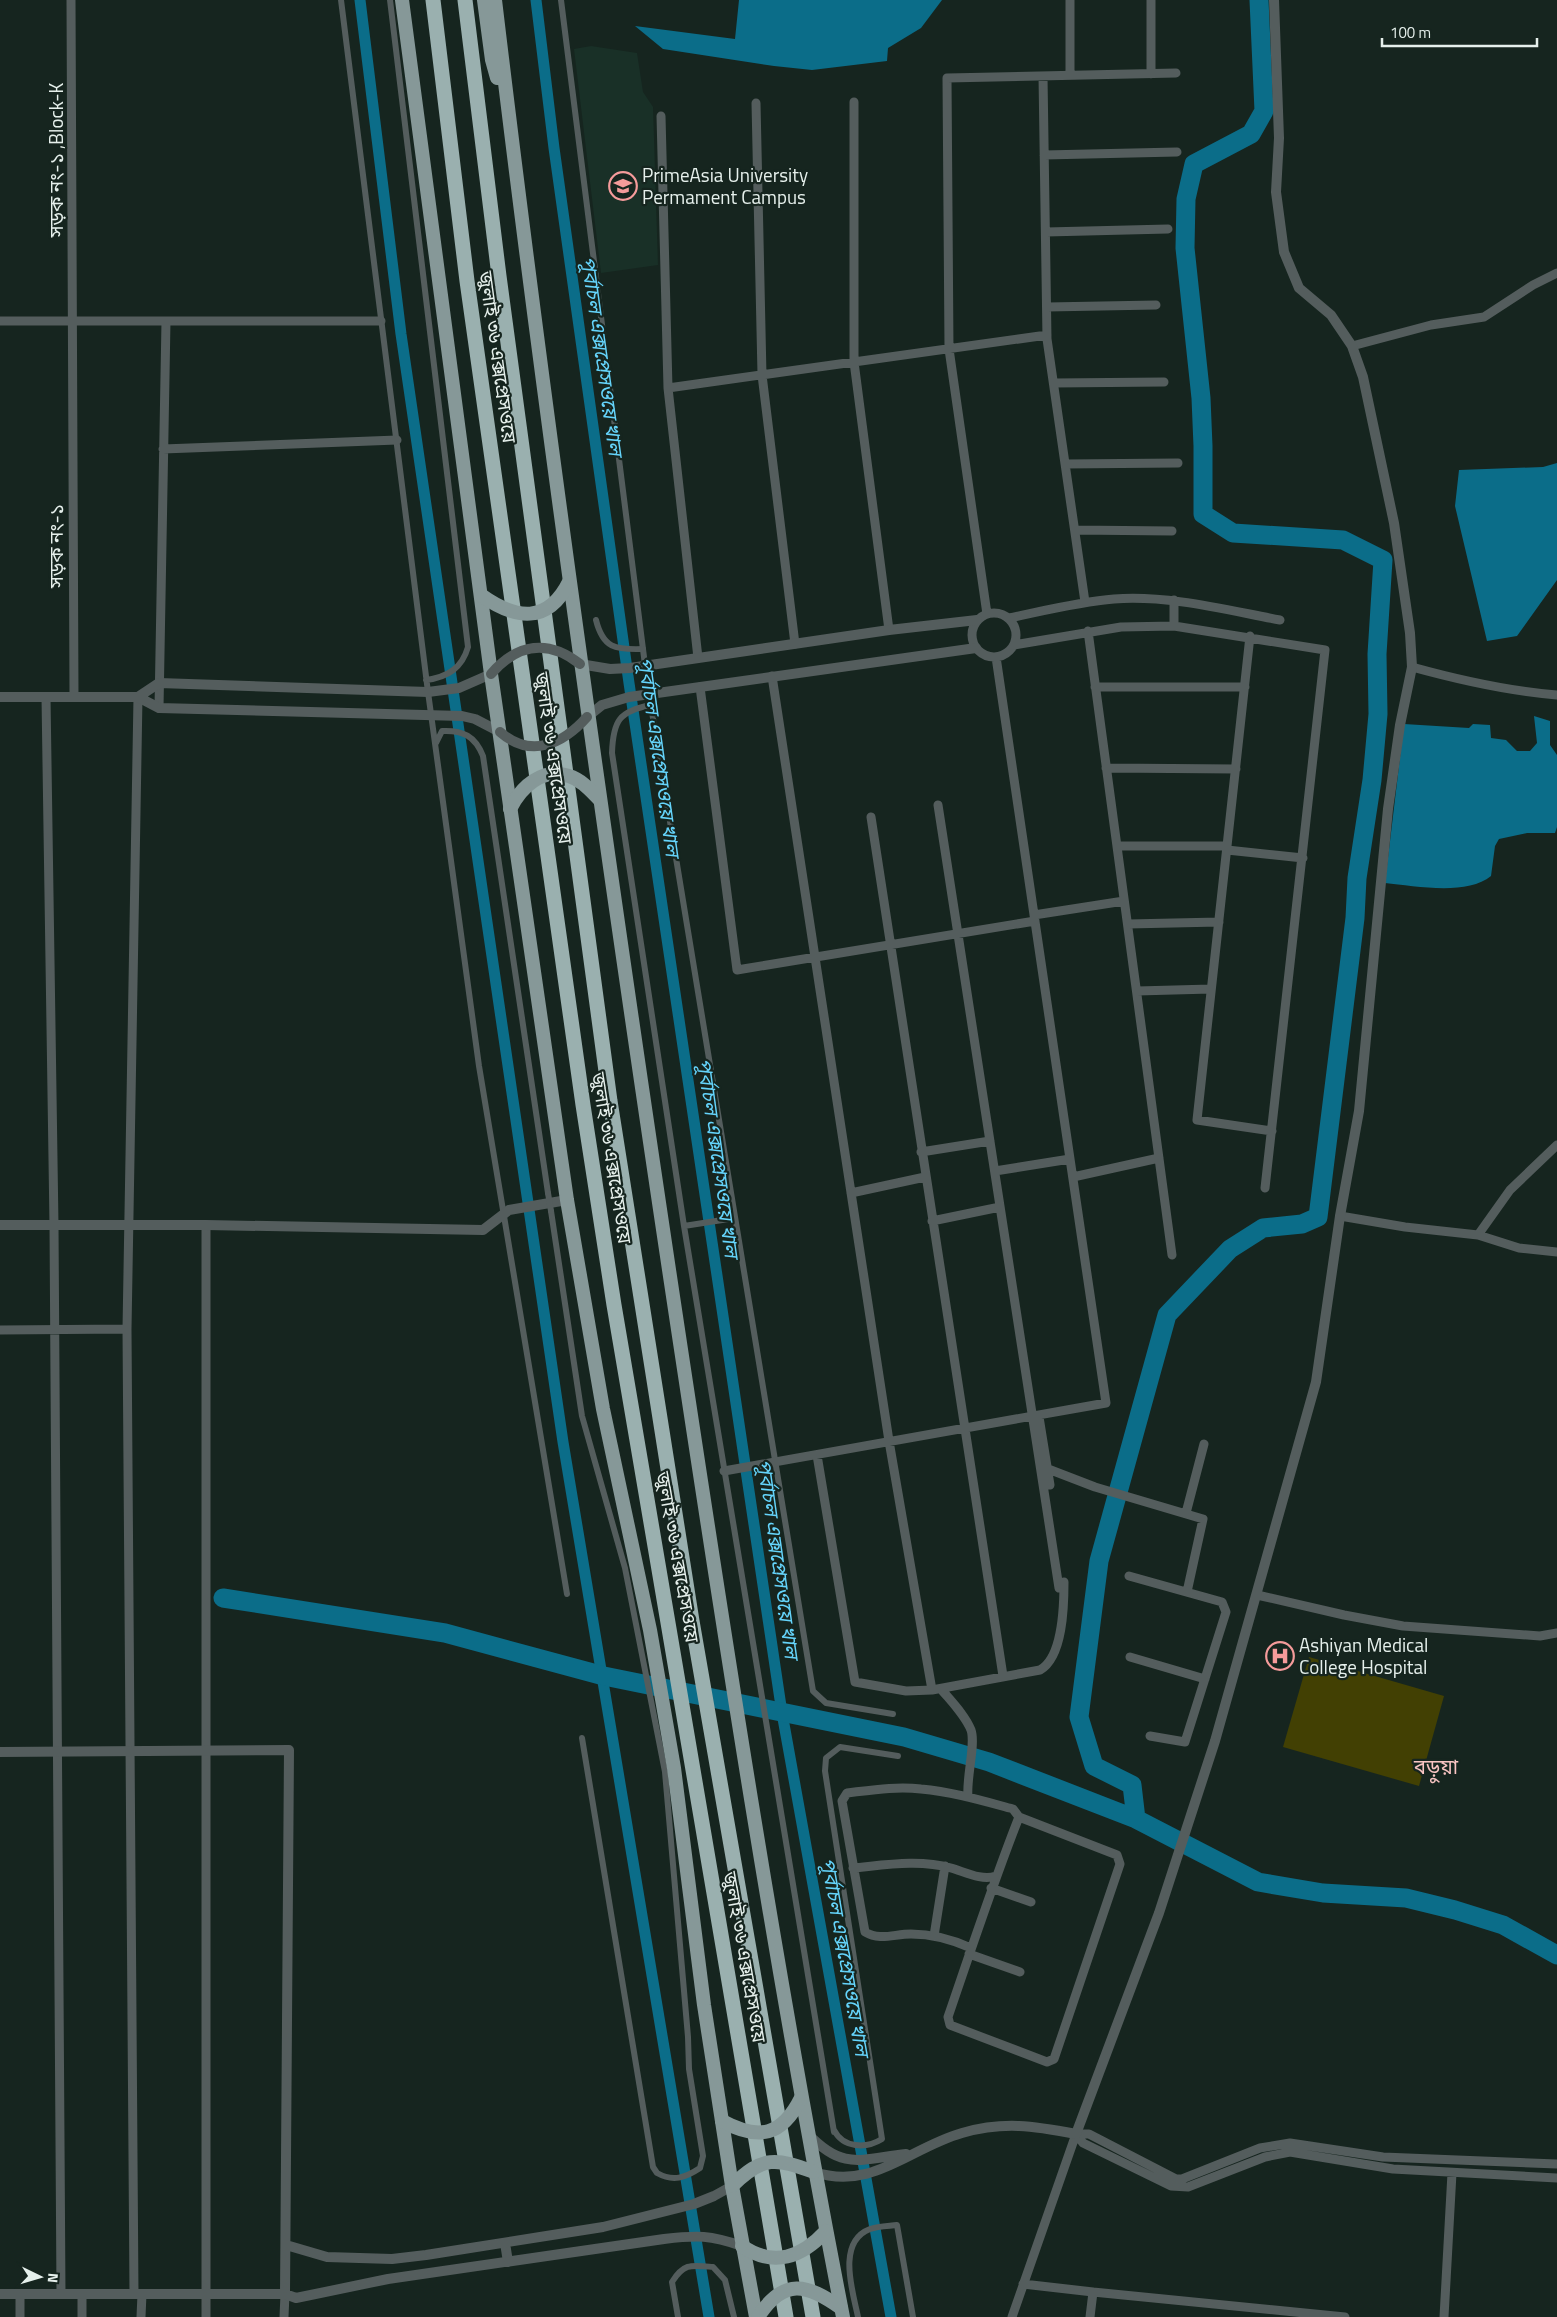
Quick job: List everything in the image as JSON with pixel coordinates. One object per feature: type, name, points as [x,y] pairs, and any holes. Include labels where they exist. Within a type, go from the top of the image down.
[{"type":"highway","name":"জুলাই ৩৬ এক্সপ্রেসওয়ে","points":[[433,0],[467,281],[584,1114],[614,1305],[786,2317]]},
{"type":"highway","name":"জুলাই ৩৬ এক্সপ্রেসওয়ে","points":[[465,0],[499,276],[609,1091],[692,1621],[813,2317]]},
{"type":"main road","points":[[402,0],[510,810],[567,1200],[603,1409],[670,1770],[732,2186],[757,2317]]},
{"type":"main road","points":[[484,0],[492,60],[498,83],[506,95]]},
{"type":"main road","points":[[495,0],[552,457],[616,916],[721,1613],[781,1984],[814,2172],[842,2312]]},
{"type":"main road","points":[[481,595],[504,610],[533,614],[554,604],[563,595],[569,582]]},
{"type":"main road","points":[[510,810],[527,784],[554,774],[570,776],[600,800]]},
{"type":"main road","points":[[722,2121],[742,2130],[753,2132],[774,2131],[790,2118],[801,2098]]},
{"type":"main road","points":[[732,2186],[747,2171],[757,2165],[771,2162],[780,2161],[814,2172]]},
{"type":"main road","points":[[742,2246],[752,2253],[767,2257],[784,2257],[808,2249],[826,2231]]},
{"type":"main road","points":[[757,2317],[768,2301],[788,2290],[797,2288],[817,2292],[842,2312]]},
{"type":"street","name":"সড়ক নং-১ ,Block-K","points":[[71,0],[73,321]]},
{"type":"street","points":[[341,0],[426,680],[479,1066],[506,1211],[566,1594]]},
{"type":"street","points":[[390,0],[468,647],[465,657],[458,668],[447,676],[426,680]]},
{"type":"street","points":[[561,0],[645,665]]},
{"type":"street","points":[[1070,0],[1070,75]]},
{"type":"street","points":[[1151,0],[1151,74]]},
{"type":"street","points":[[1012,2317],[1076,2134],[1159,1913],[1199,1792],[1316,1382],[1340,1216],[1359,1111],[1388,809],[1400,725],[1412,667],[1410,634],[1394,523],[1364,377],[1352,346],[1331,315],[1299,288],[1284,252],[1276,192],[1279,138],[1274,0]]},
{"type":"street","points":[[987,614],[949,349],[947,78],[1176,73]]},
{"type":"street","points":[[1043,76],[1047,335],[1085,602]]},
{"type":"street","points":[[854,102],[854,362],[889,630]]},
{"type":"street","points":[[756,103],[762,375],[795,644]]},
{"type":"street","points":[[661,116],[668,388],[698,658]]},
{"type":"street","points":[[1044,155],[1177,152]]},
{"type":"street","points":[[1046,232],[1168,230]]},
{"type":"street","points":[[1352,346],[1431,325],[1484,317],[1533,285],[1557,273]]},
{"type":"street","points":[[1047,307],[1156,305]]},
{"type":"street","points":[[0,321],[381,321]]},
{"type":"street","name":"সড়ক নং-১","points":[[73,321],[74,697]]},
{"type":"street","points":[[159,708],[166,321]]},
{"type":"street","points":[[668,388],[1047,335]]},
{"type":"street","points":[[1054,383],[1164,382]]},
{"type":"street","points":[[163,449],[397,440]]},
{"type":"street","points":[[1065,464],[1178,463]]},
{"type":"street","points":[[1074,530],[1172,531]]},
{"type":"street","points":[[1009,618],[1085,602],[1116,599],[1174,600],[1280,620]]},
{"type":"street","points":[[1174,600],[1174,626]]},
{"type":"street","points":[[138,697],[159,683],[428,692],[459,688],[492,674],[507,658],[524,650],[540,647],[559,651],[580,664],[610,669],[889,630],[977,620],[987,614],[998,613],[1009,618],[1015,628],[1014,644],[1006,653],[996,657],[984,655],[976,648],[972,631],[977,620]]},
{"type":"street","points":[[596,620],[600,637],[610,646],[628,650],[643,649]]},
{"type":"street","points":[[1014,644],[1121,627],[1174,626],[1250,636],[1325,650],[1266,1188]]},
{"type":"street","points":[[1088,631],[1172,1255]]},
{"type":"street","points":[[1250,636],[1197,1120],[1272,1131]]},
{"type":"street","points":[[0,698],[138,697],[159,708],[432,717],[462,716],[475,719],[517,743],[546,744],[566,738],[602,705],[614,701],[650,699],[700,687],[976,648]]},
{"type":"street","points":[[724,1471],[963,1428],[1036,1417],[1106,1403],[996,657]]},
{"type":"street","points":[[1412,667],[1453,678],[1531,693],[1557,695]]},
{"type":"street","points":[[772,676],[889,1442],[937,1690],[965,1718],[972,1731],[968,1769],[968,1797]]},
{"type":"street","points":[[700,687],[737,970],[958,933],[1124,901]]},
{"type":"street","points":[[1095,687],[1245,687]]},
{"type":"street","points":[[46,697],[55,1331],[61,2294]]},
{"type":"street","points":[[138,697],[127,1329],[130,1751],[138,2294],[141,2317]]},
{"type":"street","points":[[650,699],[619,718],[613,731],[612,753],[684,1226],[834,2132]]},
{"type":"street","points":[[650,699],[812,1691],[826,1702],[893,1714]]},
{"type":"street","points":[[435,744],[442,731],[453,730],[464,733],[479,746],[483,756],[582,1416],[644,1632]]},
{"type":"street","points":[[1106,768],[1236,769]]},
{"type":"street","points":[[817,1454],[855,1682],[906,1691],[937,1690],[1040,1670],[1047,1666],[1053,1656],[1064,1613],[1064,1582],[1000,1207],[938,805]]},
{"type":"street","points":[[871,817],[963,1428],[1003,1676]]},
{"type":"street","points":[[1117,846],[1227,848],[1303,858]]},
{"type":"street","points":[[1128,924],[1219,922]]},
{"type":"street","points":[[1136,991],[1212,989]]},
{"type":"street","points":[[922,1152],[990,1141]]},
{"type":"street","points":[[1478,1235],[1510,1190],[1557,1145]]},
{"type":"street","points":[[1073,1177],[1159,1158]]},
{"type":"street","points":[[995,1171],[1070,1159]]},
{"type":"street","points":[[851,1193],[925,1177]]},
{"type":"street","points":[[0,1225],[206,1225],[483,1230],[506,1211],[567,1200]]},
{"type":"street","points":[[932,1221],[1000,1207]]},
{"type":"street","points":[[1340,1216],[1405,1227],[1478,1235],[1519,1248],[1557,1252]]},
{"type":"street","points":[[684,1226],[735,1218]]},
{"type":"street","points":[[206,1225],[206,2317]]},
{"type":"street","points":[[0,1330],[127,1329]]},
{"type":"street","points":[[1036,1417],[1040,1466],[1059,1588]]},
{"type":"street","points":[[1186,1514],[1204,1444]]},
{"type":"street","points":[[1040,1466],[1095,1487],[1203,1519],[1187,1592]]},
{"type":"street","points":[[1128,1576],[1222,1602],[1225,1606],[1224,1619],[1185,1742],[1150,1736]]},
{"type":"street","points":[[1256,1595],[1403,1626],[1540,1636],[1557,1633]]},
{"type":"street","points":[[1130,1657],[1205,1679]]},
{"type":"street","points":[[582,1738],[653,2167],[656,2173],[665,2178],[674,2179],[688,2176],[700,2168],[703,2156],[689,2069],[670,1770]]},
{"type":"street","points":[[765,1743],[834,2132],[846,2143],[856,2146],[876,2143],[882,2138],[825,1771],[826,1758],[840,1747],[898,1756]]},
{"type":"street","points":[[0,1752],[289,1750],[284,2317]]},
{"type":"street","points":[[1019,1818],[991,1888],[970,1951],[948,2017],[950,2025],[1047,2062],[1054,2059],[1120,1864],[1117,1855],[1019,1818],[1013,1809],[968,1797],[921,1789],[882,1789],[847,1793],[842,1801],[865,1932],[879,1938],[910,1934],[952,1940],[970,1951],[1020,1972]]},
{"type":"street","points":[[853,1868],[918,1863],[945,1866],[987,1879],[996,1876]]},
{"type":"street","points":[[934,1936],[945,1866]]},
{"type":"street","points":[[991,1888],[1031,1902]]},
{"type":"street","points":[[814,2172],[832,2178],[862,2175],[884,2170],[911,2153],[961,2133],[995,2125],[1026,2125],[1076,2134],[1089,2134],[1176,2179],[1260,2148],[1290,2143],[1383,2157],[1557,2164]]},
{"type":"street","points":[[807,2133],[832,2155],[857,2162],[911,2153]]},
{"type":"street","points":[[1076,2134],[1082,2143],[1171,2186],[1181,2188],[1265,2157],[1290,2152],[1393,2169],[1557,2178]]},
{"type":"street","points":[[1233,2159],[1236,2168]]},
{"type":"street","points":[[1444,2317],[1452,2173]]},
{"type":"street","points":[[286,2245],[327,2257],[392,2259],[603,2227],[707,2199],[732,2186]]},
{"type":"street","points":[[858,2317],[847,2261],[853,2244],[870,2229],[897,2225],[913,2317]]},
{"type":"street","points":[[0,2294],[285,2294],[296,2298],[388,2279],[664,2239],[700,2235],[718,2237],[742,2246]]},
{"type":"street","points":[[505,2243],[508,2262]]},
{"type":"street","points":[[678,2317],[672,2282],[680,2270],[692,2265],[713,2266],[725,2280],[734,2317]]},
{"type":"street","points":[[1023,2284],[1346,2317]]},
{"type":"street","points":[[1090,2317],[1093,2292]]},
{"type":"street","points":[[20,2294],[20,2317]]},
{"type":"street","points":[[82,2294],[82,2317]]},
{"type":"shaded area","name":"PrimeAsia University Permament Campus","points":[[591,46],[637,53],[643,92],[653,107],[658,265],[601,273],[574,49]]},
{"type":"shaded area","points":[[1309,1657],[1444,1696],[1419,1786],[1283,1747]]},
{"type":"water","points":[[739,0],[942,0],[921,28],[888,48],[887,61],[812,70],[663,49],[635,26],[735,39]]},
{"type":"water","points":[[1557,463],[1557,580],[1517,636],[1487,641],[1455,506],[1459,470],[1543,467]]},
{"type":"water","points":[[1534,716],[1550,721],[1550,745],[1557,755],[1557,827],[1555,833],[1527,833],[1499,839],[1495,846],[1491,876],[1469,886],[1440,888],[1385,883],[1404,724],[1469,728],[1473,724],[1490,725],[1491,738],[1506,740],[1517,751],[1530,751],[1537,743]]},
{"type":"waterway","name":"পূর্বাচল এক্সপ্রেসওয়ে খাল","points":[[360,0],[401,334],[563,1442],[709,2317]]},
{"type":"waterway","name":"পূর্বাচল এক্সপ্রেসওয়ে খাল","points":[[536,0],[554,148],[629,683],[782,1713],[891,2317]]},
{"type":"waterway","points":[[1136,1819],[1132,1785],[1094,1766],[1079,1717],[1099,1561],[1167,1315],[1230,1249],[1263,1228],[1302,1224],[1318,1217],[1355,918],[1357,878],[1372,780],[1378,714],[1377,654],[1383,560],[1343,540],[1233,533],[1203,514],[1201,398],[1185,248],[1186,199],[1194,164],[1251,134],[1264,111],[1259,0]]},
{"type":"waterway","points":[[223,1598],[445,1633],[604,1676],[904,1737],[989,1762],[1136,1819],[1258,1882],[1323,1893],[1406,1898],[1455,1910],[1503,1925],[1557,1955]]},
{"type":"place","name":"PrimeAsia University Permament Campus","points":[[623,186]]},
{"type":"place","name":"Ashiyan Medical College Hospital","points":[[1280,1656]]},
{"type":"district","name":"বড়ুয়া","points":[[1436,1767]]}]
